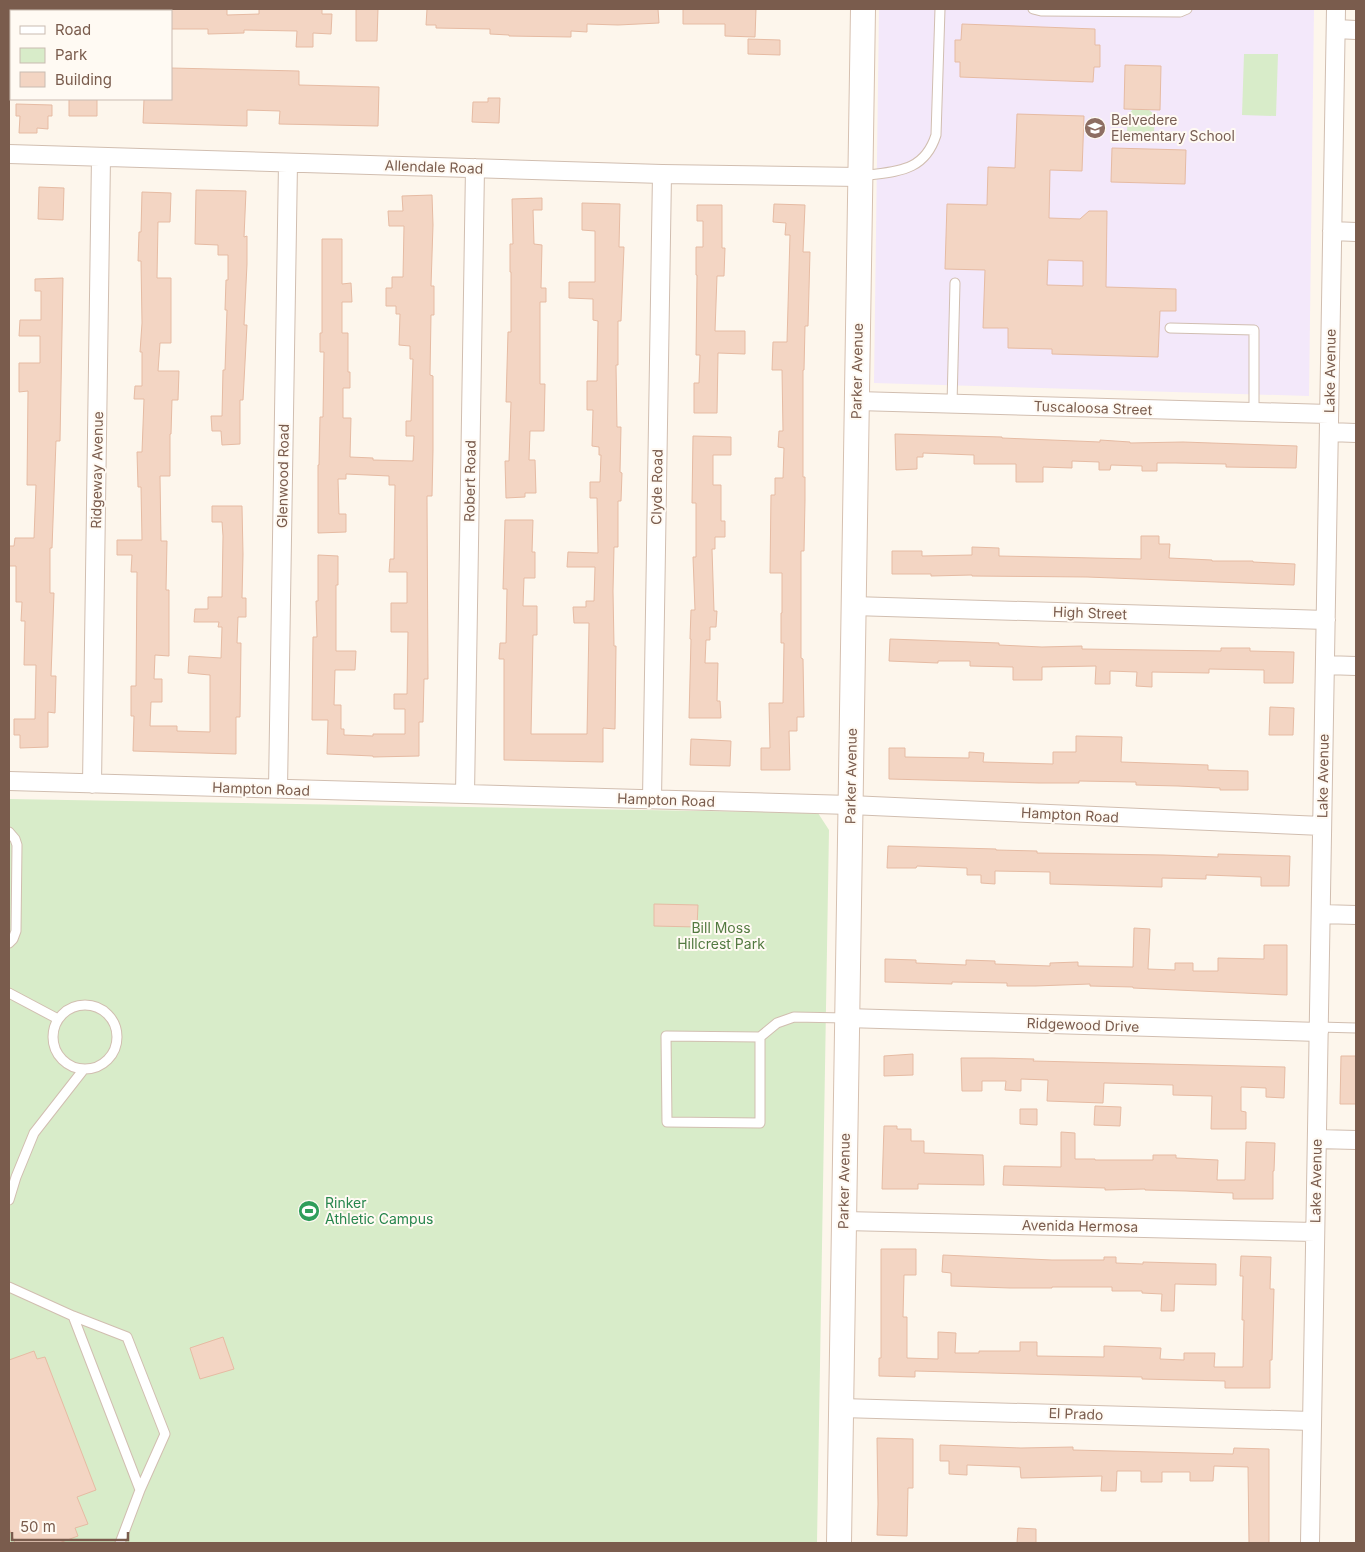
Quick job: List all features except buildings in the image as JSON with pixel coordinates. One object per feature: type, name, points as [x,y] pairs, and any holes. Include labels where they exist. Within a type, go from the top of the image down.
[{"type":"street","name":"Parker Avenue","points":[[839,1543],[863,9]]},
{"type":"street","name":"Lake Avenue","points":[[1310,1543],[1336,9]]},
{"type":"street","points":[[1336,29],[1356,30]]},
{"type":"street","name":"Allendale Road","points":[[9,154],[662,174],[859,177]]},
{"type":"street","name":"Ridgeway Avenue","points":[[92,784],[102,157]]},
{"type":"street","name":"Glenwood Road","points":[[278,789],[288,163]]},
{"type":"street","name":"Robert Road","points":[[465,794],[475,168]]},
{"type":"street","name":"Clyde Road","points":[[652,799],[662,174]]},
{"type":"street","points":[[1332,231],[1356,232]]},
{"type":"street","name":"Tuscaloosa Street","points":[[857,401],[1329,414]]},
{"type":"street","points":[[1329,432],[1356,433]]},
{"type":"street","name":"High Street","points":[[854,606],[1326,620]]},
{"type":"street","points":[[1325,665],[1356,666]]},
{"type":"street","name":"Hampton Road","points":[[9,782],[850,805],[1322,826]]},
{"type":"street","points":[[1321,914],[1356,915]]},
{"type":"street","name":"Ridgewood Drive","points":[[846,1018],[1319,1029]]},
{"type":"street","points":[[1317,1139],[1356,1140]]},
{"type":"street","name":"Avenida Hermosa","points":[[844,1221],[1315,1232]]},
{"type":"street","name":"El Prado","points":[[841,1408],[1312,1421]]},
{"type":"lane","points":[[859,177],[896,171],[912,166],[924,159],[932,148],[936,135],[940,9]]},
{"type":"lane","points":[[1033,9],[1041,11],[1171,12],[1180,12],[1187,9]]},
{"type":"lane","points":[[952,404],[955,283]]},
{"type":"lane","points":[[1170,328],[1254,330],[1254,412]]},
{"type":"lane","points":[[9,832],[17,845],[16,931],[9,943]]},
{"type":"lane","points":[[9,993],[58,1019]]},
{"type":"lane","points":[[83,1005],[98,1008],[111,1019],[116,1029],[115,1048],[109,1057],[95,1067],[84,1069],[68,1064],[59,1057],[54,1047],[52,1036],[58,1019],[62,1014],[72,1007],[83,1005]]},
{"type":"lane","points":[[760,1037],[760,1123],[667,1122],[666,1036],[760,1037],[777,1022],[794,1017],[846,1018]]},
{"type":"lane","points":[[1319,1029],[1356,1028]]},
{"type":"lane","points":[[9,1200],[16,1176],[34,1133],[84,1069]]},
{"type":"lane","points":[[9,1287],[73,1316],[127,1337],[165,1434],[140,1490],[120,1543]]},
{"type":"lane","points":[[73,1316],[140,1490]]},
{"type":"shaded area","name":"Belvedere Elementary School","points":[[879,9],[1314,9],[1309,396],[874,383]]},
{"type":"green space","points":[[1244,54],[1278,54],[1276,116],[1242,115]]},
{"type":"green space","points":[[1133,109],[1149,110],[1155,115],[1154,133],[1148,138],[1132,137],[1127,131],[1128,115]]},
{"type":"green space","name":"Rinker Athletic Campus","points":[[9,799],[818,813],[829,830],[817,1543],[9,1543]]},
{"type":"place","name":"Belvedere Elementary School","points":[[1095,128]]},
{"type":"place","name":"Rinker Athletic Campus","points":[[309,1211]]},
{"type":"park label","name":"Bill Moss Hillcrest Park","points":[[721,936]]}]
